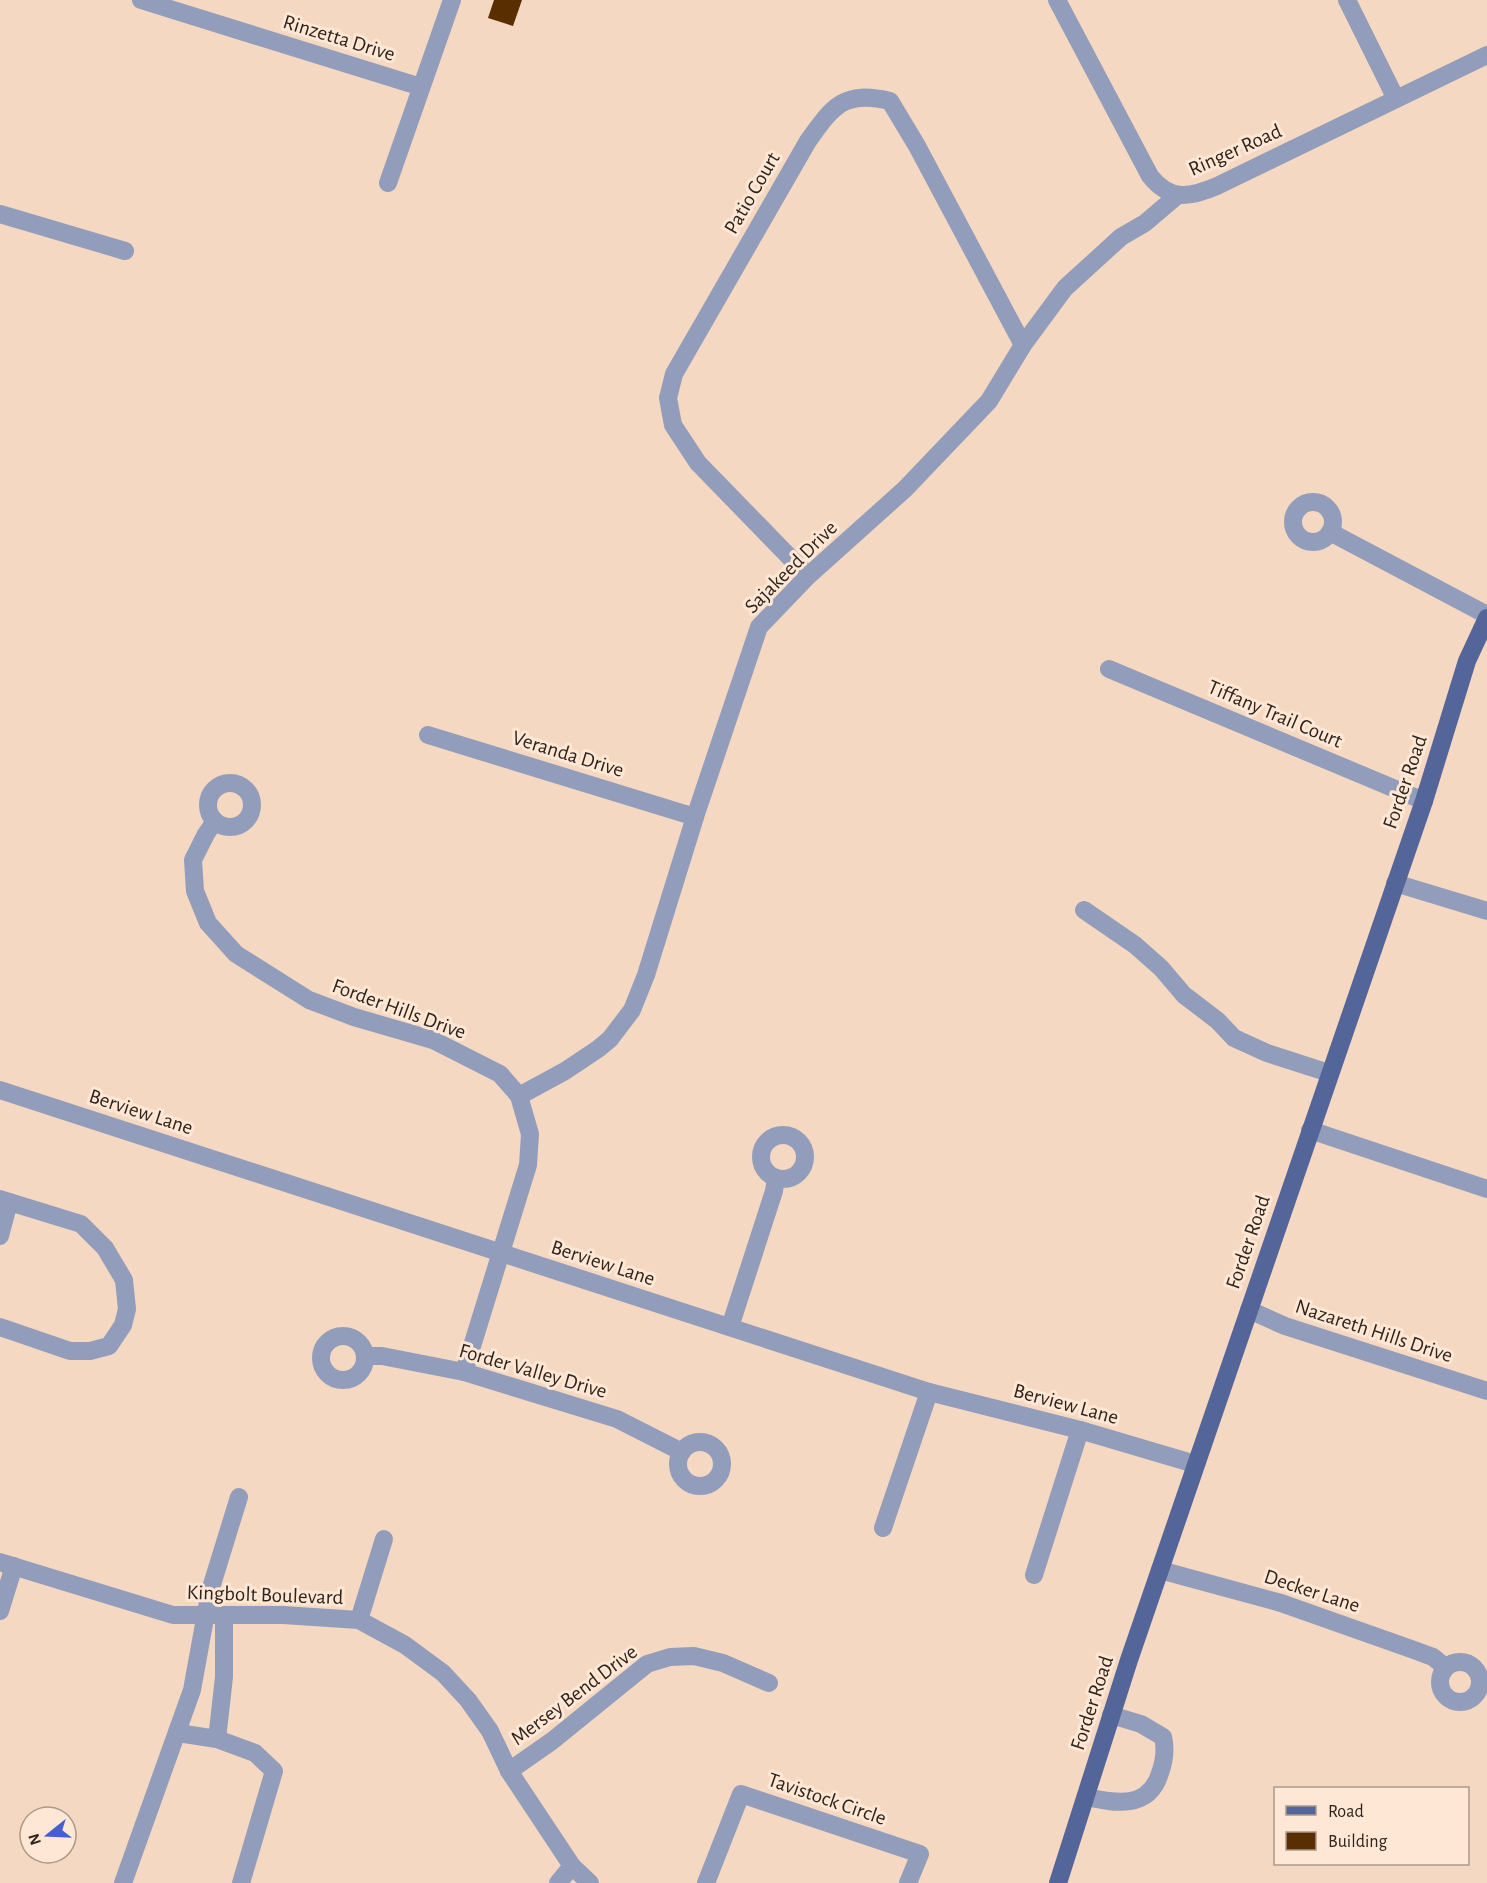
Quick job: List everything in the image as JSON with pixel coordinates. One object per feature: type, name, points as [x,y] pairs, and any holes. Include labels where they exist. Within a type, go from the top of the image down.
[{"type":"main road","name":"Forder Road","points":[[1058,1883],[1111,1715],[1195,1464],[1424,801],[1467,661],[1487,616]]},
{"type":"street","name":"Rinzetta Drive","points":[[141,0],[195,8],[421,87]]},
{"type":"street","points":[[388,183],[452,0]]},
{"type":"street","name":"Ringer Road","points":[[1057,0],[1150,176],[1158,186],[1178,195],[1193,195],[1217,186],[1487,55]]},
{"type":"street","points":[[1347,0],[1396,99]]},
{"type":"street","name":"Patio Court","points":[[808,576],[698,463],[673,425],[668,398],[674,374],[808,141],[838,105],[856,97],[890,101],[954,213],[1023,345]]},
{"type":"street","name":"Sajakeed Drive","points":[[519,1096],[565,1071],[598,1049],[610,1039],[632,1010],[646,975],[759,627],[808,576],[905,489],[989,401],[1023,345],[1065,288],[1093,260],[1178,195]]},
{"type":"street","points":[[0,214],[124,251]]},
{"type":"street","points":[[1330,532],[1487,616]]},
{"type":"street","name":"Tiffany Trail Court","points":[[1109,669],[1424,801]]},
{"type":"street","name":"Veranda Drive","points":[[428,735],[696,817]]},
{"type":"street","name":"Forder Hills Drive","points":[[215,821],[193,860],[195,891],[208,923],[236,954],[309,1000],[354,1017],[433,1040],[500,1074],[519,1096],[530,1134],[528,1165],[464,1372]]},
{"type":"street","points":[[1395,883],[1487,911]]},
{"type":"street","points":[[1084,910],[1135,945],[1161,968],[1184,995],[1218,1021],[1233,1038],[1267,1053],[1329,1073]]},
{"type":"street","name":"Berview Lane","points":[[0,1090],[929,1392],[1080,1430],[1195,1464]]},
{"type":"street","points":[[1310,1130],[1487,1189]]},
{"type":"street","points":[[730,1327],[774,1191],[776,1178]]},
{"type":"street","points":[[0,1236],[5,1201],[81,1224],[105,1248],[124,1280],[127,1309],[123,1325],[109,1346],[90,1351],[70,1351],[0,1327]]},
{"type":"street","name":"Nazareth Hills Drive","points":[[1249,1310],[1285,1326],[1487,1391]]},
{"type":"street","name":"Forder Valley Drive","points":[[365,1356],[382,1356],[464,1372],[617,1419],[682,1452]]},
{"type":"street","points":[[883,1528],[929,1392]]},
{"type":"street","points":[[1034,1575],[1080,1430]]},
{"type":"street","points":[[123,1883],[192,1690],[210,1591],[239,1497]]},
{"type":"street","points":[[359,1620],[384,1539]]},
{"type":"street","points":[[0,1611],[7,1564]]},
{"type":"street","name":"Kingbolt Boulevard","points":[[7,1564],[173,1615],[283,1615],[359,1620],[405,1645],[443,1673],[468,1700],[490,1731],[509,1771],[572,1866],[590,1883]]},
{"type":"street","name":"Decker Lane","points":[[1160,1570],[1281,1603],[1433,1657],[1445,1667]]},
{"type":"street","points":[[217,1739],[224,1677],[224,1615]]},
{"type":"street","name":"Mersey Bend Drive","points":[[509,1771],[552,1741],[647,1664],[670,1656],[694,1656],[723,1663],[769,1683]]},
{"type":"street","points":[[1086,1797],[1116,1803],[1131,1802],[1150,1792],[1157,1783],[1163,1765],[1165,1745],[1163,1737],[1141,1724],[1111,1715]]},
{"type":"street","points":[[178,1733],[217,1739],[255,1753],[274,1771],[241,1883]]},
{"type":"street","name":"Tavistock Circle","points":[[706,1883],[741,1794],[920,1854],[908,1883]]},
{"type":"street","points":[[558,1883],[572,1866]]},
{"type":"building","points":[[494,0],[522,0],[513,26],[488,18]]}]
